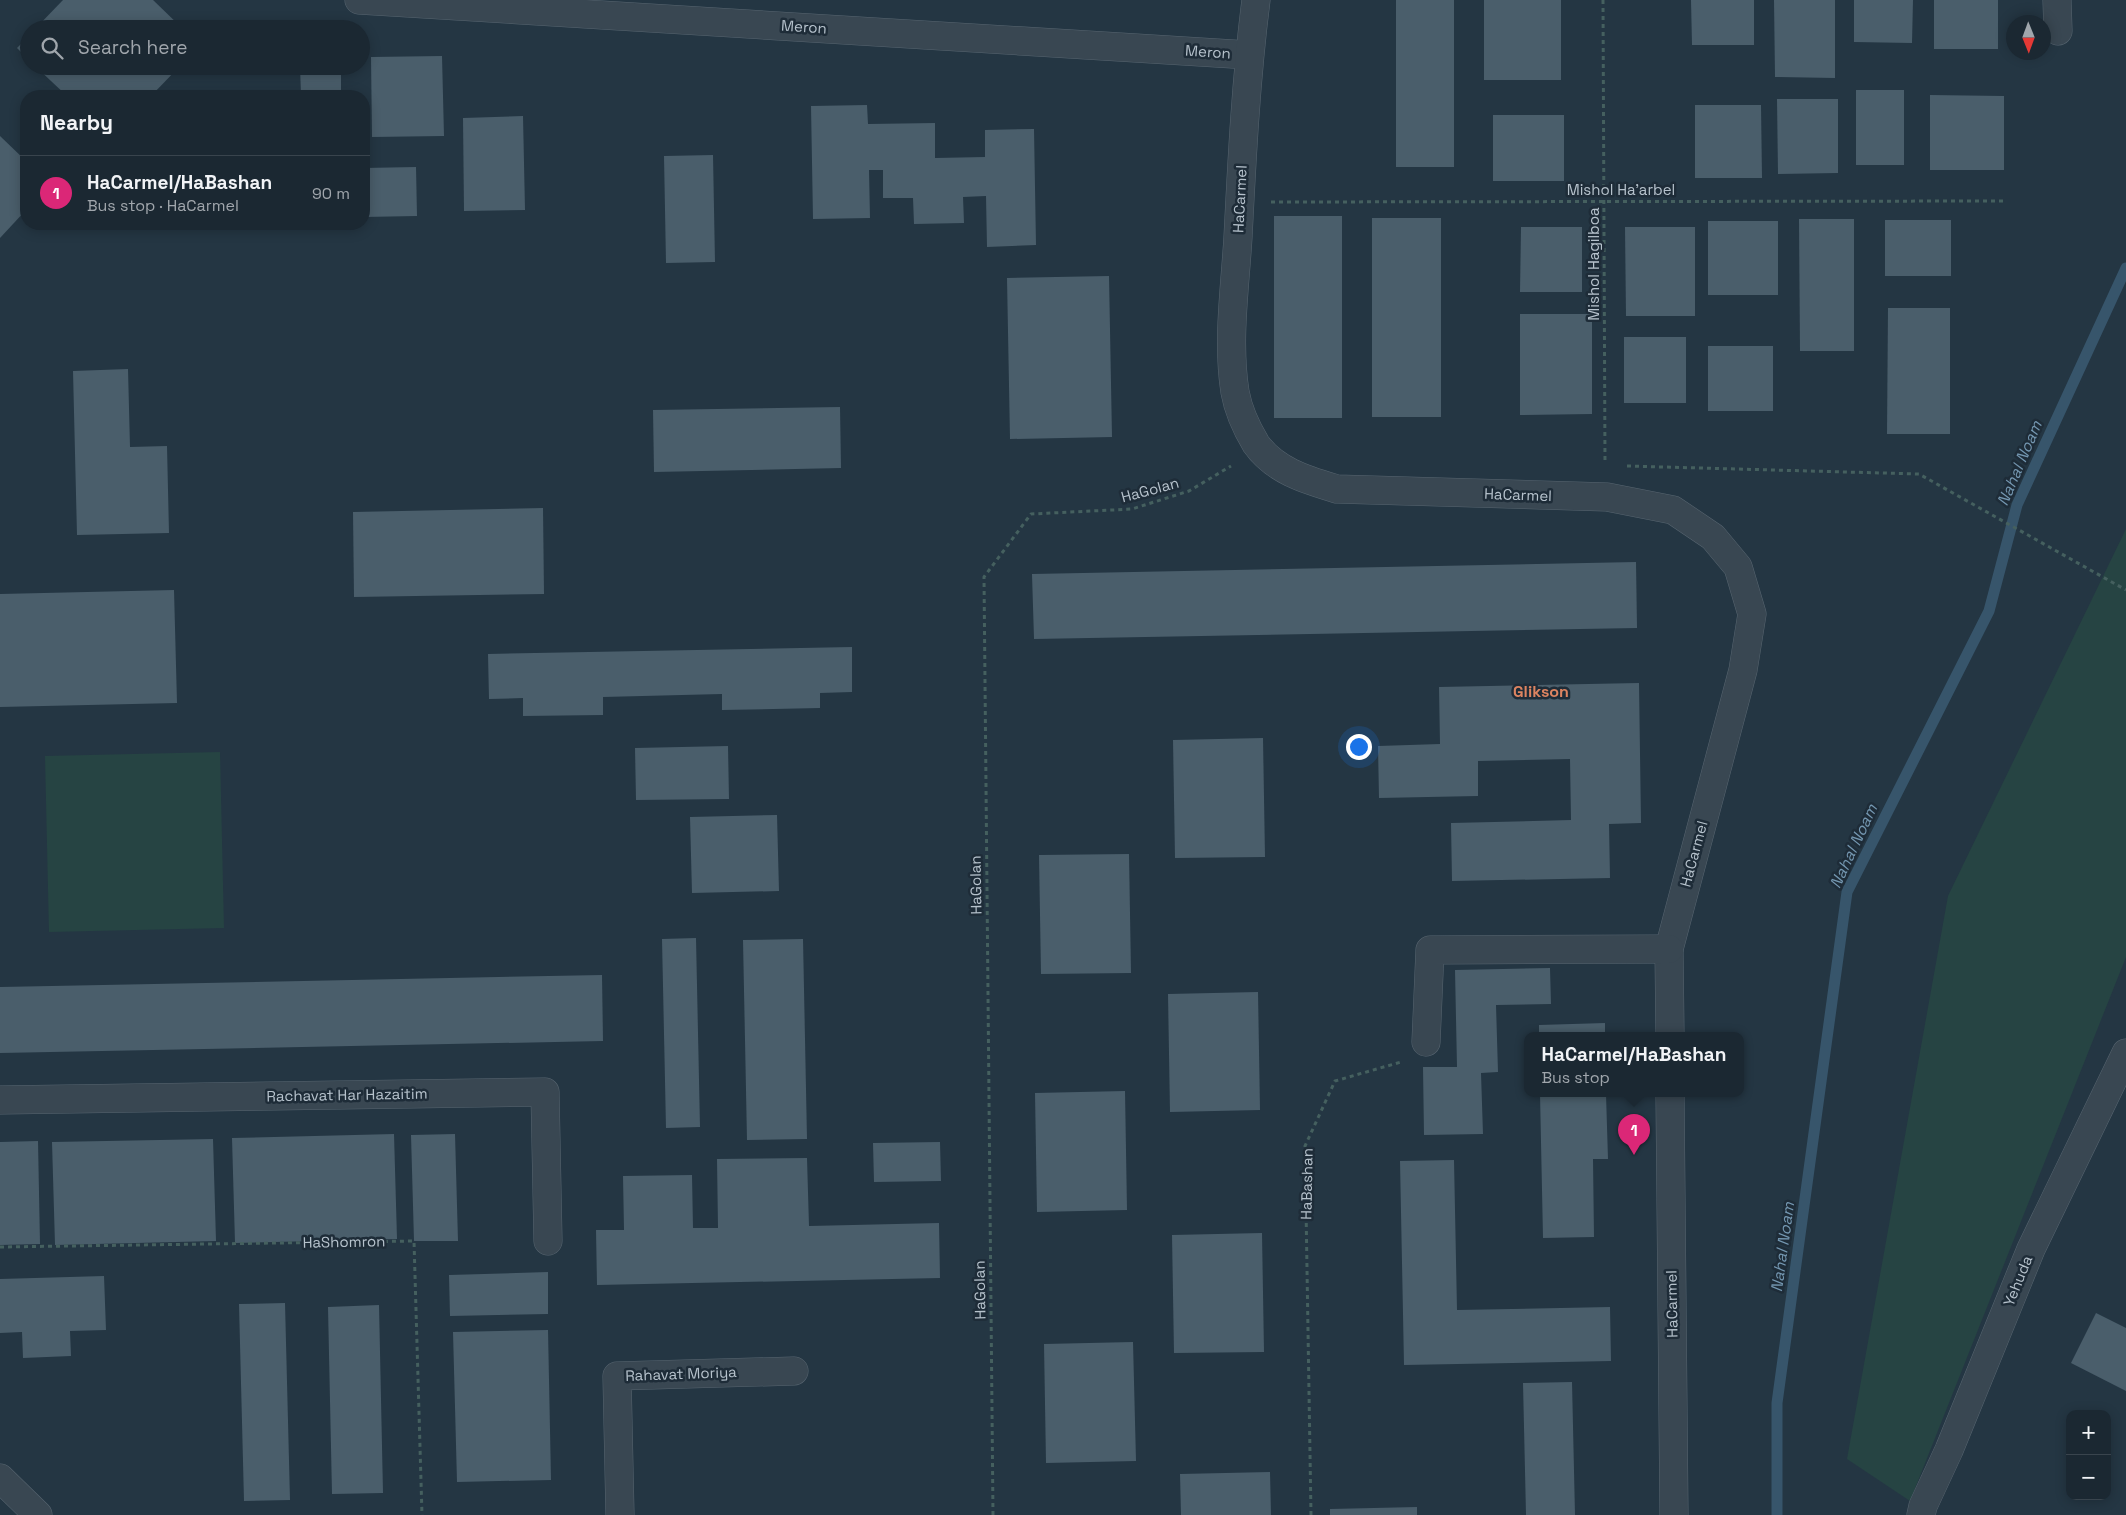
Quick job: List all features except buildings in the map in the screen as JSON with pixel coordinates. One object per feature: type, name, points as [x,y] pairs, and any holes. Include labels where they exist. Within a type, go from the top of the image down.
[{"type":"street","name":"Meron","points":[[359,0],[1249,55]]},
{"type":"street","name":"HaCarmel","points":[[1256,0],[1249,55],[1232,341],[1235,393],[1245,422],[1257,444],[1273,462],[1303,479],[1337,489],[1607,498],[1673,510],[1713,537],[1738,567],[1752,614],[1743,670],[1669,949],[1670,1032]]},
{"type":"street","points":[[2057,0],[2058,30]]},
{"type":"street","points":[[1426,1042],[1430,950],[1669,949]]},
{"type":"street","name":"Yehuda","points":[[1921,1515],[1923,1506],[1949,1450],[2031,1249],[2126,1053]]},
{"type":"street","name":"Rachavat Har Hazaitim","points":[[0,1100],[546,1092],[548,1242]]},
{"type":"street","name":"HaCarmel","points":[[1670,1097],[1674,1515]]},
{"type":"street","name":"Rahavat Moriya","points":[[620,1515],[617,1376],[794,1371]]},
{"type":"street","points":[[0,1478],[38,1515]]},
{"type":"path","name":"Mishol Hagilboa","points":[[1603,0],[1607,498]]},
{"type":"path","name":"Mishol Ha'arbel","points":[[1240,203],[2003,201]]},
{"type":"path","name":"HaGolan","points":[[993,1515],[984,577],[1031,514],[1132,509],[1189,491],[1227,469],[1257,444]]},
{"type":"path","points":[[1625,466],[1919,474],[2126,590]]},
{"type":"path","name":"HaBashan","points":[[1311,1515],[1305,1146],[1334,1081],[1399,1064],[1426,1042]]},
{"type":"path","name":"HaShomron","points":[[0,1246],[414,1242],[422,1515]]},
{"type":"green space","points":[[2126,529],[2126,957],[1910,1501],[1847,1459],[1948,896]]},
{"type":"green space","points":[[220,752],[224,928],[49,932],[45,756]]},
{"type":"waterway","name":"Nahal Noam","points":[[1777,1515],[1777,1403],[1847,892],[1989,611],[2017,505],[2126,268]]},
{"type":"place","name":"HaCarmel/HaBashan","points":[[1634,1155]]},
{"type":"district","name":"Glikson","points":[[1541,691]]}]
